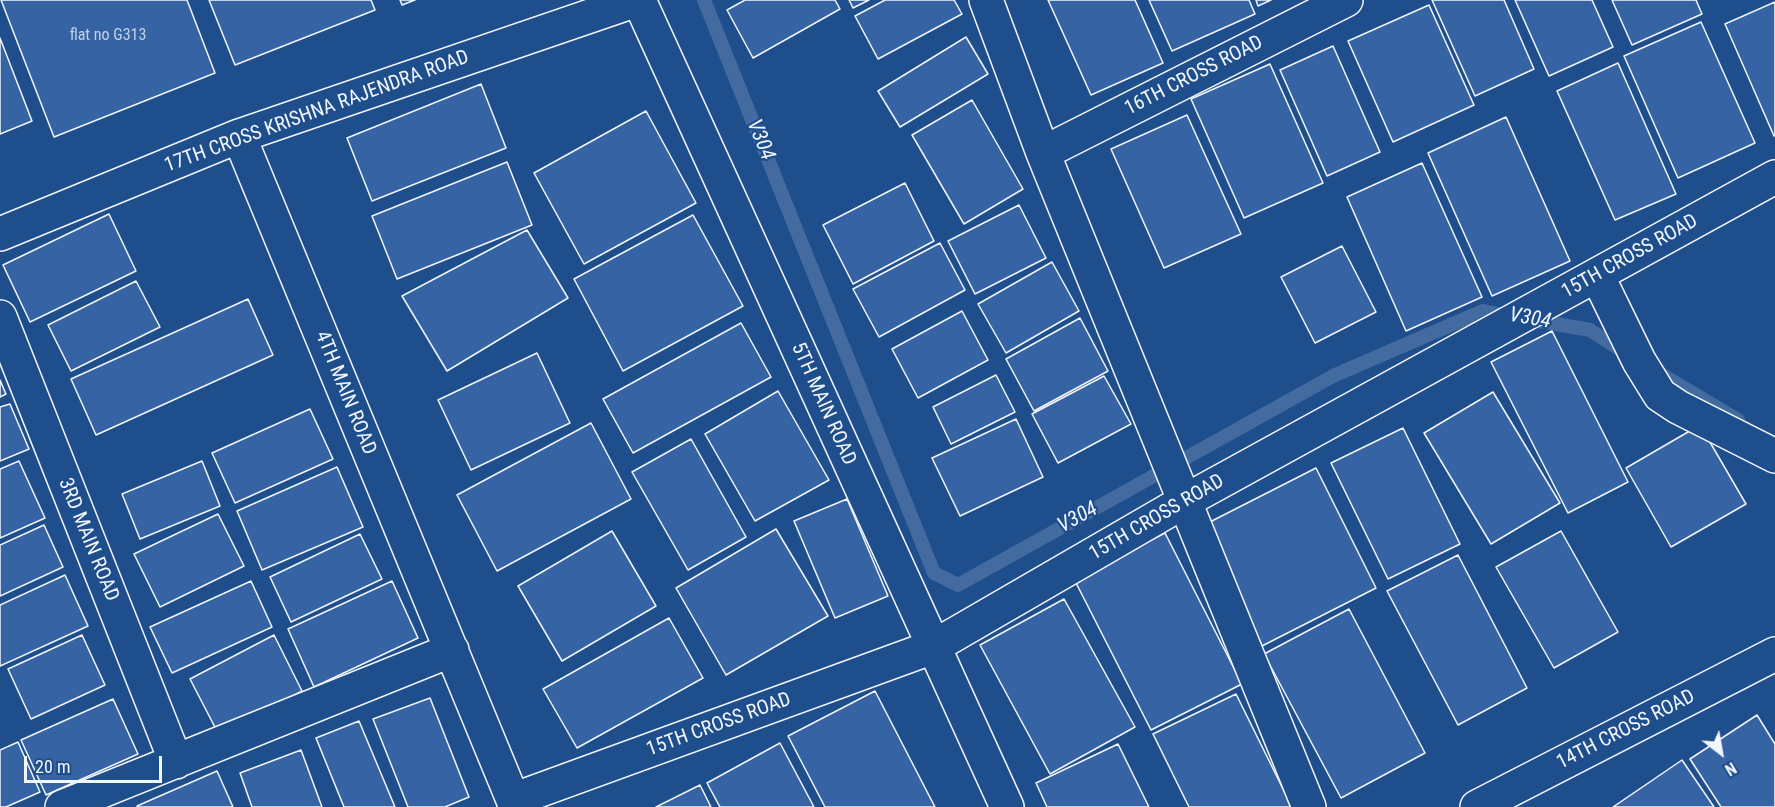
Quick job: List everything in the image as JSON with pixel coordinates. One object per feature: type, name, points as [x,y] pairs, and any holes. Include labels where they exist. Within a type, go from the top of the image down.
[{"type":"street","name":"17TH CROSS KRISHNA RAJENDRA ROAD","points":[[0,234],[239,136],[638,0]]},
{"type":"street","name":"5TH MAIN ROAD","points":[[638,0],[1007,807]]},
{"type":"street","points":[[986,0],[1043,153],[1309,807]]},
{"type":"street","name":"16TH CROSS ROAD","points":[[1043,153],[1346,0]]},
{"type":"street","name":"4TH MAIN ROAD","points":[[239,136],[514,803]]},
{"type":"street","name":"15TH CROSS ROAD","points":[[514,803],[933,647],[1185,501],[1775,177]]},
{"type":"street","points":[[1597,275],[1639,361],[1660,395],[1678,407],[1775,456]]},
{"type":"street","name":"3RD MAIN ROAD","points":[[0,317],[177,762]]},
{"type":"street","points":[[62,807],[452,650]]},
{"type":"street","name":"14TH CROSS ROAD","points":[[1477,807],[1775,654]]},
{"type":"building","points":[[1,0],[187,0],[215,73],[54,137]]},
{"type":"building","points":[[209,0],[371,0],[375,10],[235,65]]},
{"type":"building","points":[[400,0],[415,0],[402,5]]},
{"type":"building","points":[[745,0],[835,0],[840,9],[753,58],[727,10]]},
{"type":"building","points":[[849,0],[869,0],[853,8]]},
{"type":"building","points":[[885,0],[954,0],[962,14],[878,59],[855,16]]},
{"type":"building","points":[[1048,0],[1135,0],[1163,63],[1091,95]]},
{"type":"building","points":[[1149,0],[1249,0],[1255,14],[1172,51]]},
{"type":"building","points":[[1256,0],[1271,0],[1258,6]]},
{"type":"building","points":[[1432,0],[1504,0],[1534,69],[1475,96]]},
{"type":"building","points":[[1515,0],[1592,0],[1613,47],[1549,76]]},
{"type":"building","points":[[1612,0],[1696,0],[1702,14],[1632,45]]},
{"type":"building","points":[[1775,2],[1775,136],[1774,136],[1725,24]]},
{"type":"building","points":[[1429,5],[1474,105],[1393,142],[1348,41]]},
{"type":"building","points":[[1701,22],[1755,143],[1678,178],[1624,56]]},
{"type":"building","points":[[966,37],[988,74],[900,127],[878,91]]},
{"type":"building","points":[[0,38],[32,121],[0,134]]},
{"type":"building","points":[[1333,46],[1380,152],[1327,176],[1280,70]]},
{"type":"building","points":[[1618,63],[1676,194],[1615,220],[1557,91]]},
{"type":"building","points":[[1270,64],[1323,183],[1244,218],[1191,99]]},
{"type":"building","points":[[481,84],[506,148],[372,201],[347,138]]},
{"type":"building","points":[[972,100],[1023,189],[964,224],[912,135]]},
{"type":"building","points":[[646,111],[696,203],[584,264],[534,173]]},
{"type":"building","points":[[1187,115],[1241,234],[1164,268],[1111,149]]},
{"type":"building","points":[[1506,117],[1570,261],[1492,296],[1428,153]]},
{"type":"building","points":[[507,162],[532,225],[397,279],[372,216]]},
{"type":"building","points":[[1422,163],[1482,297],[1406,331],[1347,197]]},
{"type":"building","points":[[905,183],[934,241],[853,284],[823,225]]},
{"type":"building","points":[[1019,205],[1046,258],[975,294],[948,241]]},
{"type":"building","points":[[109,214],[136,271],[30,322],[3,265]]},
{"type":"building","points":[[693,215],[743,306],[623,371],[574,279]]},
{"type":"building","points":[[527,230],[568,298],[447,371],[402,296]]},
{"type":"building","points":[[940,243],[965,290],[879,337],[853,289]]},
{"type":"building","points":[[1342,246],[1376,312],[1315,343],[1281,277]]},
{"type":"building","points":[[1052,262],[1079,311],[1006,353],[978,304]]},
{"type":"building","points":[[136,281],[160,327],[71,371],[48,325]]},
{"type":"building","points":[[248,299],[273,355],[96,435],[71,379]]},
{"type":"building","points":[[962,311],[988,360],[918,398],[892,349]]},
{"type":"building","points":[[1080,318],[1108,371],[1034,411],[1006,359]]},
{"type":"building","points":[[741,323],[771,377],[633,453],[603,399]]},
{"type":"building","points":[[1552,331],[1628,482],[1568,513],[1491,362]]},
{"type":"building","points":[[537,353],[570,423],[471,470],[438,400]]},
{"type":"building","points":[[996,375],[1015,412],[951,444],[933,407]]},
{"type":"building","points":[[1104,376],[1131,424],[1058,463],[1032,414]]},
{"type":"building","points":[[0,380],[6,394],[0,397]]},
{"type":"building","points":[[778,391],[829,480],[755,521],[705,434]]},
{"type":"building","points":[[1493,392],[1560,503],[1491,544],[1424,433]]},
{"type":"building","points":[[10,404],[29,449],[0,461],[0,407]]},
{"type":"building","points":[[310,409],[333,459],[235,503],[212,453]]},
{"type":"building","points":[[1016,419],[1043,477],[960,516],[932,458]]},
{"type":"building","points":[[591,423],[631,499],[497,571],[457,495]]},
{"type":"building","points":[[1700,425],[1746,504],[1671,547],[1626,468]]},
{"type":"building","points":[[1403,428],[1460,544],[1388,579],[1331,463]]},
{"type":"building","points":[[691,439],[746,537],[688,570],[632,472]]},
{"type":"building","points":[[19,461],[45,518],[0,538],[0,469]]},
{"type":"building","points":[[202,461],[220,506],[140,539],[122,494]]},
{"type":"building","points":[[337,467],[363,527],[262,570],[237,511]]},
{"type":"building","points":[[1316,468],[1376,588],[1262,646],[1202,526]]},
{"type":"building","points":[[847,499],[888,596],[835,618],[794,521]]},
{"type":"building","points":[[218,514],[244,566],[160,607],[134,554]]},
{"type":"building","points":[[44,525],[63,567],[0,596],[0,545]]},
{"type":"building","points":[[776,529],[828,616],[726,675],[676,588]]},
{"type":"building","points":[[612,531],[656,606],[562,661],[518,586]]},
{"type":"building","points":[[1561,531],[1618,632],[1554,668],[1496,567]]},
{"type":"building","points":[[1165,533],[1242,684],[1151,730],[1074,579]]},
{"type":"building","points":[[360,534],[382,579],[291,622],[270,577]]},
{"type":"building","points":[[1458,555],[1527,688],[1458,725],[1387,591]]},
{"type":"building","points":[[65,575],[88,626],[0,666],[0,605]]},
{"type":"building","points":[[251,581],[272,627],[172,673],[150,627]]},
{"type":"building","points":[[392,581],[418,638],[314,687],[288,629]]},
{"type":"building","points":[[1064,599],[1135,727],[1050,774],[980,645]]},
{"type":"building","points":[[1349,609],[1425,753],[1341,798],[1264,654]]},
{"type":"building","points":[[669,618],[703,678],[577,748],[543,689]]},
{"type":"building","points":[[82,635],[105,685],[31,719],[8,669]]},
{"type":"building","points":[[274,635],[302,691],[219,735],[190,679]]},
{"type":"building","points":[[875,691],[935,807],[825,807],[788,736]]},
{"type":"building","points":[[1236,694],[1292,807],[1189,807],[1153,734]]},
{"type":"building","points":[[430,698],[469,797],[445,807],[408,807],[373,719]]},
{"type":"building","points":[[113,699],[138,754],[46,795],[21,740]]},
{"type":"building","points":[[1757,715],[1775,744],[1775,807],[1721,807],[1690,759]]},
{"type":"building","points":[[359,721],[395,807],[344,807],[316,738]]},
{"type":"building","points":[[18,742],[40,792],[6,807],[0,807],[0,750]]},
{"type":"building","points":[[780,743],[814,807],[720,807],[707,783]]},
{"type":"building","points":[[1118,744],[1149,807],[1047,807],[1036,783]]},
{"type":"building","points":[[301,750],[322,807],[252,807],[240,773]]},
{"type":"building","points":[[1682,760],[1714,807],[1613,807]]},
{"type":"building","points":[[217,771],[233,807],[137,806]]},
{"type":"building","points":[[700,785],[711,807],[656,807]]},
{"type":"waterway","name":"V304","points":[[704,0],[934,573],[958,585],[1333,376],[1483,311],[1509,316]]},
{"type":"waterway","name":"V304","points":[[1528,319],[1590,330],[1627,354]]},
{"type":"waterway","name":"V304","points":[[1654,370],[1738,420]]}]
